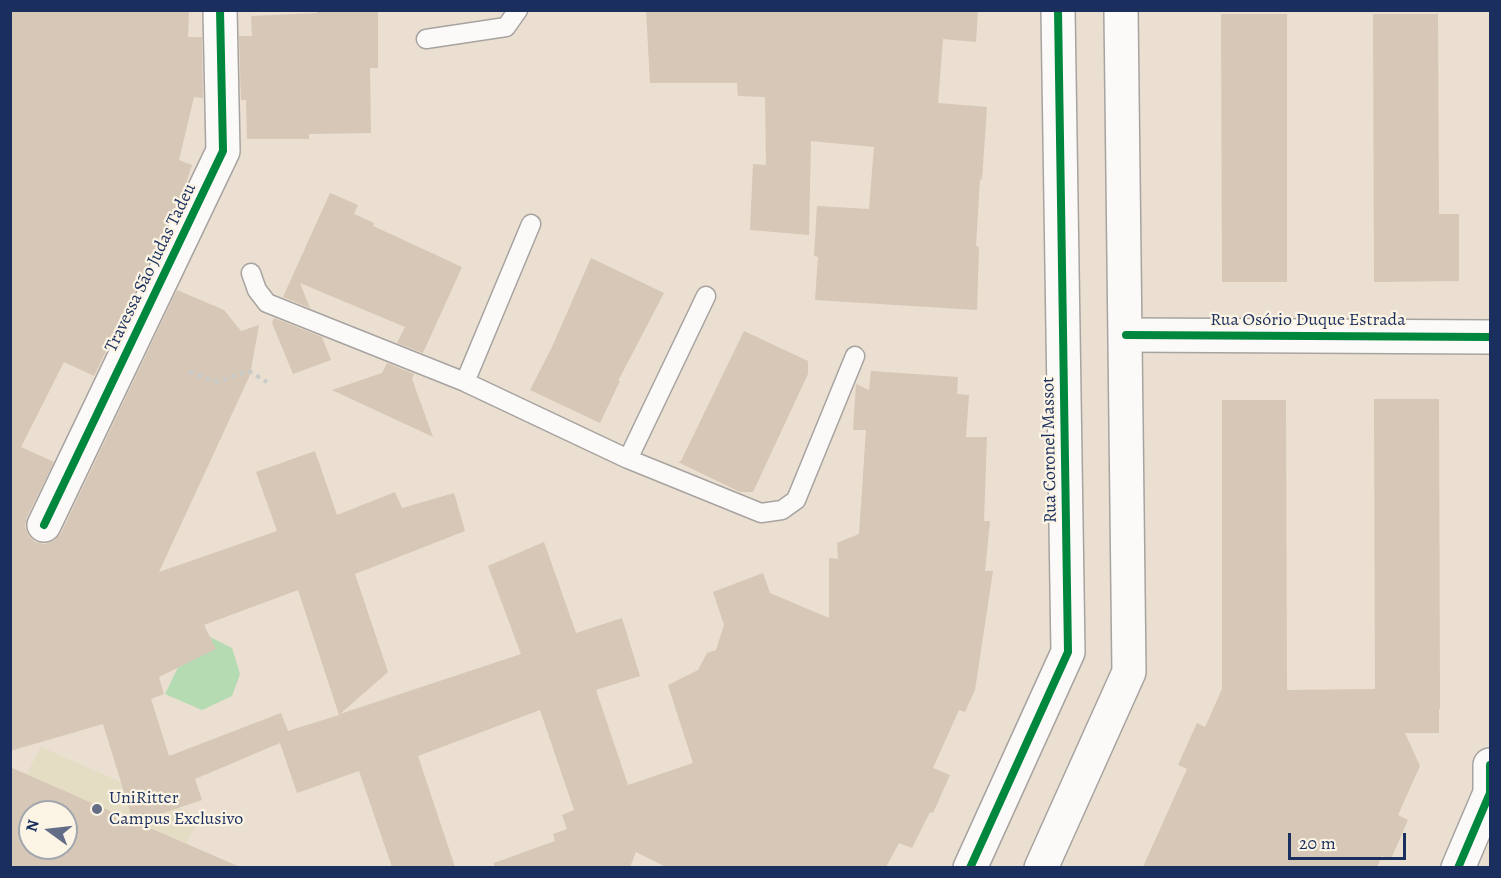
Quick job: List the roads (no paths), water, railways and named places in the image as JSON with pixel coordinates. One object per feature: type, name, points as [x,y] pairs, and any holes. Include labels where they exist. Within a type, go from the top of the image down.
[{"type":"street","name":"Travessa São Judas Tadeu","points":[[44,525],[223,151],[220,10]]},
{"type":"street","name":"Rua Coronel Massot","points":[[970,867],[1068,652],[1058,10]]},
{"type":"street","points":[[1041,867],[1129,672],[1121,10]]},
{"type":"street","name":"Rua Osório Duque Estrada","points":[[1126,335],[1491,337]]},
{"type":"street","points":[[1458,867],[1490,793],[1491,765]]},
{"type":"lane","points":[[426,39],[506,27],[518,10]]},
{"type":"lane","points":[[465,382],[531,224]]},
{"type":"lane","points":[[251,273],[257,290],[267,303],[465,382],[628,459],[760,513],[782,510],[796,500],[855,356]]},
{"type":"lane","points":[[628,459],[706,297]]},
{"type":"place","name":"UniRitter Campus Exclusivo","points":[[97,809]]}]
